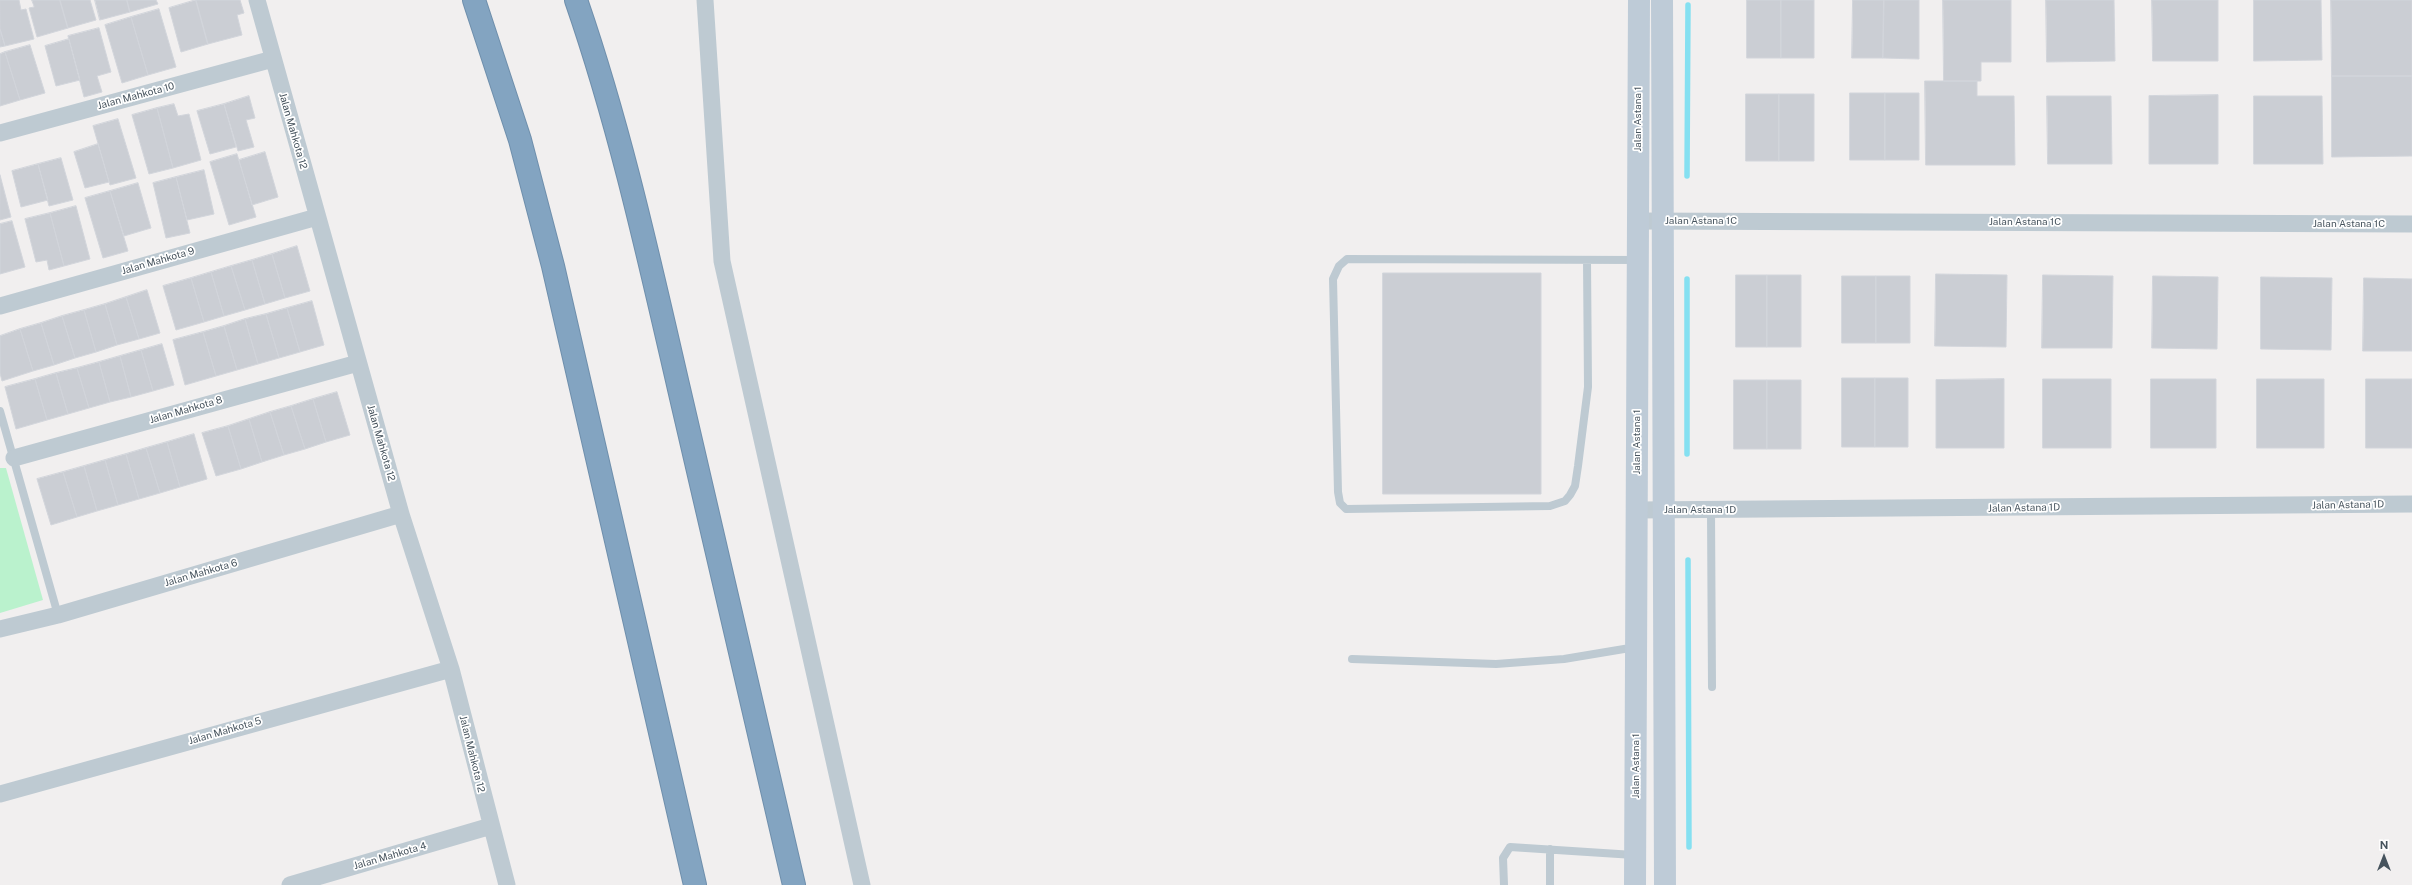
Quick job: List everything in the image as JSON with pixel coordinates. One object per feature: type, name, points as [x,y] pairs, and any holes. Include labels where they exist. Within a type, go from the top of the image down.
[{"type":"highway","points":[[576,0],[595,56],[650,264],[794,885]]},
{"type":"highway","points":[[478,8],[520,140],[553,266],[695,885]]},
{"type":"street","name":"Jalan Mahkota 12","points":[[257,0],[401,514],[451,668],[507,885]]},
{"type":"street","points":[[705,0],[722,261],[862,885]]},
{"type":"street","name":"Jalan Astana 1","points":[[1635,885],[1639,0]]},
{"type":"street","points":[[1662,0],[1665,885]]},
{"type":"street","name":"Jalan Mahkota 10","points":[[0,133],[273,59]]},
{"type":"street","name":"Jalan Mahkota 9","points":[[0,306],[317,216]]},
{"type":"street","name":"Jalan Astana 1C","points":[[1638,221],[2412,224]]},
{"type":"street","name":"Jalan Mahkota 8","points":[[14,458],[358,362]]},
{"type":"street","name":"Jalan Astana 1D","points":[[1636,510],[1711,511],[2412,504]]},
{"type":"street","name":"Jalan Mahkota 6","points":[[0,629],[58,615],[401,514]]},
{"type":"street","name":"Jalan Mahkota 5","points":[[0,794],[451,668]]},
{"type":"street","name":"Jalan Mahkota 4","points":[[290,885],[491,826]]},
{"type":"lane","points":[[1586,260],[1588,386],[1575,486],[1565,501],[1550,506],[1346,508],[1340,503],[1338,492],[1333,279],[1339,266],[1347,259],[1637,260]]},
{"type":"lane","points":[[0,411],[58,615]]},
{"type":"lane","points":[[1711,511],[1712,687]]},
{"type":"lane","points":[[1352,660],[1496,664],[1564,660],[1636,647]]},
{"type":"lane","points":[[1504,885],[1503,858],[1510,847],[1635,855]]},
{"type":"lane","points":[[1550,849],[1550,885]]},
{"type":"green space","points":[[0,468],[6,468],[43,600],[0,613]]},
{"type":"building","points":[[0,0],[19,0],[21,10],[26,9],[34,39],[5,46],[0,29]]},
{"type":"building","points":[[32,0],[60,0],[68,28],[37,37],[29,8],[34,7]]},
{"type":"building","points":[[60,0],[90,0],[96,20],[68,28]]},
{"type":"building","points":[[95,0],[127,0],[130,12],[100,20]]},
{"type":"building","points":[[127,0],[156,0],[158,4],[130,12]]},
{"type":"building","points":[[196,0],[240,0],[244,13],[237,15],[242,35],[208,44]]},
{"type":"building","points":[[196,0],[208,44],[181,52],[169,8]]},
{"type":"building","points":[[1747,0],[1781,0],[1781,58],[1747,58]]},
{"type":"building","points":[[1781,0],[1814,0],[1814,58],[1781,58]]},
{"type":"building","points":[[1853,0],[1884,0],[1883,58],[1852,58]]},
{"type":"building","points":[[1884,0],[1919,0],[1919,59],[1883,58]]},
{"type":"building","points":[[1943,0],[2011,0],[2011,62],[1981,62],[1981,81],[1944,81]]},
{"type":"building","points":[[2046,0],[2114,0],[2115,61],[2047,62]]},
{"type":"building","points":[[2152,0],[2218,0],[2218,61],[2153,61]]},
{"type":"building","points":[[2254,0],[2321,0],[2322,60],[2254,61]]},
{"type":"building","points":[[2331,0],[2412,0],[2412,76],[2332,76]]},
{"type":"building","points":[[159,9],[176,67],[148,75],[131,17]]},
{"type":"building","points":[[131,17],[148,75],[122,83],[105,25]]},
{"type":"building","points":[[99,28],[111,72],[97,76],[102,92],[84,97],[68,36]]},
{"type":"building","points":[[0,29],[5,46],[0,47]]},
{"type":"building","points":[[69,39],[80,80],[56,86],[45,46]]},
{"type":"building","points":[[30,45],[45,93],[20,100],[5,52]]},
{"type":"building","points":[[5,52],[20,100],[0,106],[0,54]]},
{"type":"building","points":[[2332,76],[2412,76],[2412,156],[2332,157]]},
{"type":"building","points":[[1925,81],[1977,81],[1977,96],[2014,96],[2015,165],[1926,165]]},
{"type":"building","points":[[1850,93],[1885,93],[1885,160],[1850,160]]},
{"type":"building","points":[[1885,93],[1919,93],[1919,160],[1885,160]]},
{"type":"building","points":[[1746,94],[1779,94],[1779,161],[1746,161]]},
{"type":"building","points":[[1779,94],[1814,94],[1814,161],[1779,161]]},
{"type":"building","points":[[2218,95],[2218,164],[2149,164],[2149,96]]},
{"type":"building","points":[[249,96],[255,118],[246,120],[254,147],[238,151],[224,104]]},
{"type":"building","points":[[2047,96],[2111,96],[2112,164],[2048,164]]},
{"type":"building","points":[[2254,96],[2322,96],[2323,164],[2254,164]]},
{"type":"building","points":[[174,104],[178,116],[189,114],[201,160],[173,168],[157,108]]},
{"type":"building","points":[[224,104],[236,147],[210,154],[197,111]]},
{"type":"building","points":[[157,108],[173,168],[149,174],[132,115]]},
{"type":"building","points":[[118,119],[136,178],[110,185],[93,126]]},
{"type":"building","points":[[98,144],[109,182],[85,188],[74,152]]},
{"type":"building","points":[[265,152],[278,197],[252,205],[239,160]]},
{"type":"building","points":[[237,154],[256,217],[229,225],[210,162]]},
{"type":"building","points":[[61,158],[73,200],[49,206],[38,164]]},
{"type":"building","points":[[38,164],[48,200],[21,207],[12,171]]},
{"type":"building","points":[[204,170],[214,214],[187,220],[176,177]]},
{"type":"building","points":[[0,175],[11,217],[0,220]]},
{"type":"building","points":[[176,177],[190,233],[166,238],[153,183]]},
{"type":"building","points":[[138,183],[151,228],[124,236],[110,191]]},
{"type":"building","points":[[110,191],[128,251],[103,258],[85,198]]},
{"type":"building","points":[[76,206],[90,259],[64,266],[50,213]]},
{"type":"building","points":[[50,213],[64,266],[49,270],[47,260],[36,262],[25,219]]},
{"type":"building","points":[[12,221],[25,267],[0,274],[0,224]]},
{"type":"building","points":[[297,246],[310,291],[285,298],[272,254]]},
{"type":"building","points":[[272,254],[285,298],[265,304],[252,260]]},
{"type":"building","points":[[252,260],[265,304],[245,310],[231,266]]},
{"type":"building","points":[[231,266],[245,310],[224,316],[211,272]]},
{"type":"building","points":[[211,272],[224,316],[204,322],[191,278]]},
{"type":"building","points":[[1383,273],[1541,273],[1541,494],[1383,494]]},
{"type":"building","points":[[1936,274],[2007,275],[2006,347],[1935,346]]},
{"type":"building","points":[[1736,275],[1767,275],[1767,347],[1736,347]]},
{"type":"building","points":[[1767,275],[1801,275],[1801,347],[1767,347]]},
{"type":"building","points":[[2043,275],[2113,276],[2112,348],[2042,348]]},
{"type":"building","points":[[1842,276],[1876,276],[1876,343],[1842,343]]},
{"type":"building","points":[[1876,276],[1910,276],[1910,343],[1876,343]]},
{"type":"building","points":[[2153,276],[2218,277],[2217,349],[2152,348]]},
{"type":"building","points":[[2261,277],[2332,278],[2331,350],[2261,349]]},
{"type":"building","points":[[191,278],[204,322],[176,330],[163,286]]},
{"type":"building","points":[[2364,278],[2412,279],[2412,351],[2363,351]]},
{"type":"building","points":[[147,290],[160,333],[139,339],[126,297]]},
{"type":"building","points":[[126,297],[139,339],[117,345],[105,304]]},
{"type":"building","points":[[312,301],[324,345],[300,352],[287,308]]},
{"type":"building","points":[[105,304],[117,345],[96,352],[84,310]]},
{"type":"building","points":[[287,308],[300,352],[279,358],[266,314]]},
{"type":"building","points":[[84,310],[96,352],[75,358],[62,316]]},
{"type":"building","points":[[266,314],[279,358],[258,364],[245,319]]},
{"type":"building","points":[[62,316],[75,358],[54,365],[41,323]]},
{"type":"building","points":[[245,319],[258,364],[237,370],[224,326]]},
{"type":"building","points":[[41,323],[54,365],[33,371],[20,329]]},
{"type":"building","points":[[224,326],[237,370],[216,376],[203,332]]},
{"type":"building","points":[[20,329],[33,371],[2,381],[0,373],[0,336]]},
{"type":"building","points":[[203,332],[216,376],[185,385],[173,340]]},
{"type":"building","points":[[162,344],[174,385],[153,391],[141,350]]},
{"type":"building","points":[[141,350],[153,391],[131,397],[120,356]]},
{"type":"building","points":[[120,356],[131,397],[110,402],[99,362]]},
{"type":"building","points":[[99,362],[110,402],[89,408],[77,368]]},
{"type":"building","points":[[77,368],[89,408],[68,414],[56,373]]},
{"type":"building","points":[[56,373],[68,414],[47,420],[35,379]]},
{"type":"building","points":[[1842,378],[1875,378],[1875,447],[1842,447]]},
{"type":"building","points":[[1875,378],[1908,378],[1908,447],[1875,447]]},
{"type":"building","points":[[35,379],[47,420],[16,429],[5,387]]},
{"type":"building","points":[[2004,379],[2004,448],[1936,448],[1936,380]]},
{"type":"building","points":[[2043,379],[2111,379],[2111,448],[2043,448]]},
{"type":"building","points":[[2151,379],[2216,379],[2216,448],[2151,448]]},
{"type":"building","points":[[2257,379],[2324,379],[2324,448],[2257,448]]},
{"type":"building","points":[[2366,379],[2412,379],[2412,448],[2366,448]]},
{"type":"building","points":[[1734,380],[1767,380],[1767,449],[1734,449]]},
{"type":"building","points":[[1767,380],[1801,380],[1801,449],[1767,449]]},
{"type":"building","points":[[337,392],[350,435],[326,442],[313,399]]},
{"type":"building","points":[[313,399],[326,442],[305,449],[291,406]]},
{"type":"building","points":[[291,406],[305,449],[284,455],[270,412]]},
{"type":"building","points":[[270,412],[284,455],[262,462],[249,419]]},
{"type":"building","points":[[249,419],[262,462],[241,469],[228,426]]},
{"type":"building","points":[[228,426],[241,469],[216,476],[202,433]]},
{"type":"building","points":[[194,434],[207,479],[180,487],[167,442]]},
{"type":"building","points":[[167,442],[180,487],[160,493],[146,448]]},
{"type":"building","points":[[146,448],[160,493],[139,499],[126,454]]},
{"type":"building","points":[[126,454],[139,499],[118,505],[105,460]]},
{"type":"building","points":[[105,460],[118,505],[97,511],[84,466]]},
{"type":"building","points":[[84,466],[97,511],[77,517],[63,472]]},
{"type":"building","points":[[63,472],[77,517],[51,525],[37,479]]},
{"type":"waterway","points":[[1687,176],[1688,5]]},
{"type":"waterway","points":[[1687,279],[1687,454]]},
{"type":"waterway","points":[[1688,560],[1689,847]]}]
